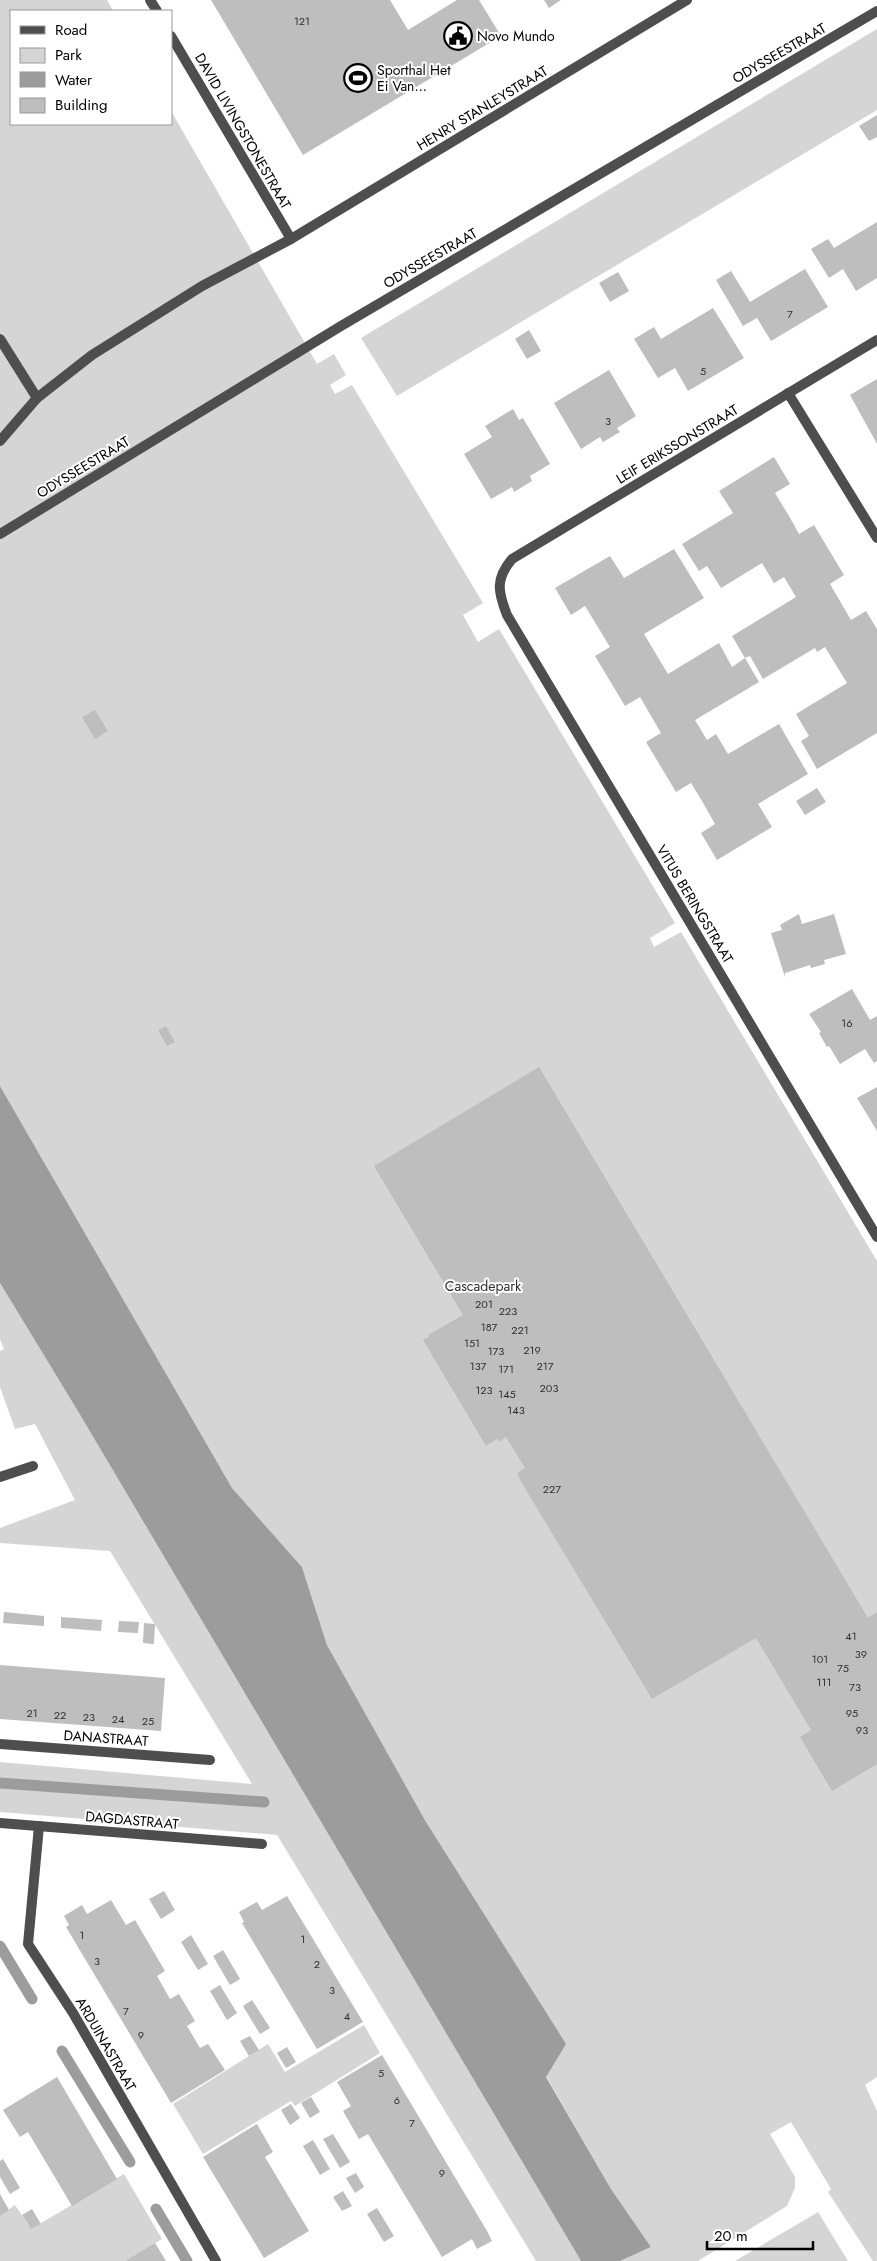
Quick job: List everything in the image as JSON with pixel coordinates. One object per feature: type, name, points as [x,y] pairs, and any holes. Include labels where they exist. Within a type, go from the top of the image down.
[{"type":"street","name":"HENRY STANLEYSTRAAT","points":[[291,239],[687,0]]},
{"type":"street","name":"ODYSSEESTRAAT","points":[[0,534],[341,326],[877,11]]},
{"type":"street","name":"DAVID LIVINGSTONESTRAAT","points":[[172,38],[291,239]]},
{"type":"street","points":[[0,442],[37,398],[92,355],[202,286],[291,239]]},
{"type":"street","points":[[0,339],[37,398]]},
{"type":"street","name":"LEIF ERIKSSONSTRAAT","points":[[500,581],[504,569],[512,559],[877,340]]},
{"type":"street","points":[[788,393],[877,538]]},
{"type":"street","name":"VITUS BERINGSTRAAT","points":[[500,581],[500,598],[507,615],[877,1237]]},
{"type":"street","points":[[0,1477],[33,1466]]},
{"type":"street","name":"DANASTRAAT","points":[[0,1744],[210,1760]]},
{"type":"street","name":"DAGDASTRAAT","points":[[0,1823],[262,1844]]},
{"type":"street","name":"ARDUINASTRAAT","points":[[39,1826],[28,1944],[73,2013],[216,2261]]},
{"type":"green space","name":"Cascadepark","points":[[0,0],[107,0],[112,10],[10,10],[10,125],[172,125],[172,113],[317,364],[334,354],[346,375],[330,385],[335,394],[352,385],[483,603],[463,615],[478,642],[499,629],[675,923],[650,938],[654,947],[681,932],[877,1261],[877,2077],[865,2085],[877,2111],[877,2261],[873,2261],[828,2192],[831,2189],[791,2122],[770,2134],[795,2177],[795,2188],[787,2206],[698,2261],[620,2261],[651,2247],[611,2189],[546,2076],[426,1822],[327,1645],[302,1567],[232,1488],[0,1086]]},
{"type":"green space","points":[[877,29],[877,110],[397,396],[361,338]]},
{"type":"green space","points":[[0,1283],[79,1413],[581,2261],[536,2261],[277,1835],[0,1812],[0,1762],[252,1784],[110,1551],[0,1543],[0,1528],[75,1500],[35,1424],[15,1429],[0,1387],[0,1351],[4,1349],[0,1339]]},
{"type":"green space","points":[[364,2025],[380,2053],[295,2106],[291,2101],[203,2154],[173,2104],[268,2044],[285,2072]]},
{"type":"green space","points":[[124,2174],[162,2239],[125,2261],[0,2261],[0,2216],[15,2205],[31,2229]]},
{"type":"green space","points":[[818,2212],[848,2261],[735,2261]]},
{"type":"water","points":[[0,1086],[232,1488],[302,1567],[327,1645],[426,1822],[566,2044],[546,2077],[611,2189],[651,2247],[620,2261],[581,2261],[79,1413],[0,1283]]},
{"type":"building","points":[[211,0],[390,0],[408,30],[457,0],[479,0],[501,36],[303,155]]},
{"type":"building","points":[[544,0],[561,0],[549,8]]},
{"type":"building","points":[[877,115],[877,137],[869,141],[859,126]]},
{"type":"building","points":[[877,222],[877,278],[856,291],[843,269],[829,278],[811,249],[828,239],[834,248]]},
{"type":"building","points":[[805,269],[828,307],[771,341],[757,318],[743,326],[716,280],[731,271],[750,302]]},
{"type":"building","points":[[618,272],[629,291],[610,302],[599,283]]},
{"type":"building","points":[[713,308],[744,358],[688,391],[675,368],[658,378],[634,339],[654,327],[661,339]]},
{"type":"building","points":[[529,330],[541,351],[527,359],[515,339]]},
{"type":"building","points":[[609,370],[636,416],[617,428],[620,432],[603,442],[600,437],[581,449],[554,403]]},
{"type":"building","points":[[877,379],[877,444],[850,395]]},
{"type":"building","points":[[513,409],[519,420],[523,418],[550,464],[530,476],[532,481],[514,492],[512,487],[491,499],[464,454],[492,437],[485,426]]},
{"type":"building","points":[[774,457],[790,484],[775,493],[799,534],[814,525],[844,575],[830,584],[851,620],[866,611],[877,629],[877,733],[817,769],[801,741],[809,736],[796,714],[847,683],[825,647],[817,652],[815,648],[763,679],[750,656],[745,658],[732,636],[796,597],[784,577],[774,583],[762,563],[721,588],[707,566],[699,571],[682,544],[733,513],[719,491]]},
{"type":"building","points":[[674,549],[704,598],[644,634],[668,674],[719,643],[732,667],[745,658],[759,682],[695,720],[707,740],[716,734],[728,754],[779,724],[808,774],[758,804],[772,827],[717,860],[701,833],[715,824],[702,801],[691,783],[676,792],[646,742],[661,733],[640,697],[625,706],[595,656],[610,647],[585,606],[571,615],[555,588],[610,556],[624,578]]},
{"type":"building","points":[[95,710],[108,731],[95,739],[82,717]]},
{"type":"building","points":[[817,788],[826,802],[805,815],[796,801]]},
{"type":"building","points":[[799,914],[802,924],[834,914],[846,954],[824,960],[825,964],[811,968],[810,965],[785,973],[785,977],[771,933],[782,930],[780,925]]},
{"type":"building","points":[[852,989],[870,1020],[877,1016],[877,1061],[874,1063],[865,1049],[840,1064],[829,1046],[827,1047],[819,1033],[821,1032],[809,1014]]},
{"type":"building","points":[[166,1026],[175,1042],[167,1046],[158,1030]]},
{"type":"building","points":[[539,1067],[868,1618],[877,1612],[877,1764],[832,1791],[800,1737],[811,1730],[756,1638],[652,1699],[520,1480],[517,1473],[525,1468],[506,1437],[499,1442],[497,1439],[486,1446],[423,1340],[429,1337],[428,1335],[463,1315],[374,1166]]},
{"type":"building","points":[[877,1087],[877,1131],[857,1098]]},
{"type":"building","points":[[4,1612],[44,1616],[44,1626],[3,1623]]},
{"type":"building","points":[[61,1617],[102,1620],[101,1631],[61,1628]]},
{"type":"building","points":[[119,1621],[139,1622],[138,1633],[118,1632]]},
{"type":"building","points":[[144,1623],[155,1624],[154,1644],[143,1643]]},
{"type":"building","points":[[0,1665],[165,1678],[161,1731],[0,1719]]},
{"type":"building","points":[[164,1891],[175,1910],[161,1919],[149,1899]]},
{"type":"building","points":[[287,1896],[363,2022],[317,2049],[242,1923],[244,1922],[239,1912],[257,1902],[262,1910]]},
{"type":"building","points":[[111,1900],[126,1925],[135,1920],[165,1971],[157,1976],[170,1999],[179,1994],[195,2021],[187,2026],[200,2048],[208,2044],[225,2070],[171,2103],[66,1927],[69,1925],[64,1916],[82,1905],[87,1914]]},
{"type":"building","points":[[191,1935],[208,1964],[198,1970],[181,1942]]},
{"type":"building","points":[[223,1950],[240,1979],[230,1985],[213,1956]]},
{"type":"building","points":[[220,1985],[237,2013],[227,2020],[210,1991]]},
{"type":"building","points":[[252,2000],[270,2028],[260,2034],[243,2006]]},
{"type":"building","points":[[250,2036],[259,2050],[249,2056],[240,2041]]},
{"type":"building","points":[[287,2047],[296,2062],[286,2068],[277,2053]]},
{"type":"building","points":[[382,2055],[492,2241],[477,2249],[472,2239],[442,2257],[368,2134],[359,2139],[343,2111],[351,2106],[337,2082]]},
{"type":"building","points":[[57,2077],[117,2179],[72,2206],[28,2132],[20,2137],[3,2110]]},
{"type":"building","points":[[311,2097],[320,2112],[310,2118],[301,2103]]},
{"type":"building","points":[[291,2104],[300,2118],[290,2125],[281,2110]]},
{"type":"building","points":[[257,2124],[273,2152],[265,2157],[309,2231],[264,2258],[203,2157]]},
{"type":"building","points":[[333,2134],[350,2162],[340,2168],[323,2139]]},
{"type":"building","points":[[313,2140],[330,2169],[320,2175],[303,2146]]},
{"type":"building","points":[[3,2159],[20,2188],[10,2194],[0,2177],[0,2161]]},
{"type":"building","points":[[356,2173],[364,2187],[355,2193],[346,2178]]},
{"type":"building","points":[[343,2191],[352,2206],[342,2211],[333,2197]]},
{"type":"building","points":[[0,2194],[9,2210],[0,2216]]},
{"type":"building","points":[[377,2208],[394,2236],[384,2242],[367,2214]]},
{"type":"building","points":[[32,2209],[41,2224],[31,2229],[22,2215]]},
{"type":"building","points":[[155,2243],[166,2261],[125,2261]]},
{"type":"waterway","points":[[0,1783],[264,1802]]},
{"type":"waterway","points":[[0,1946],[32,1999]]},
{"type":"waterway","points":[[62,2051],[130,2162]]},
{"type":"waterway","points":[[156,2209],[187,2261]]},
{"type":"place","name":"Novo Mundo","points":[[458,36]]},
{"type":"place","name":"Sporthal Het Ei Van...","points":[[358,78]]}]
